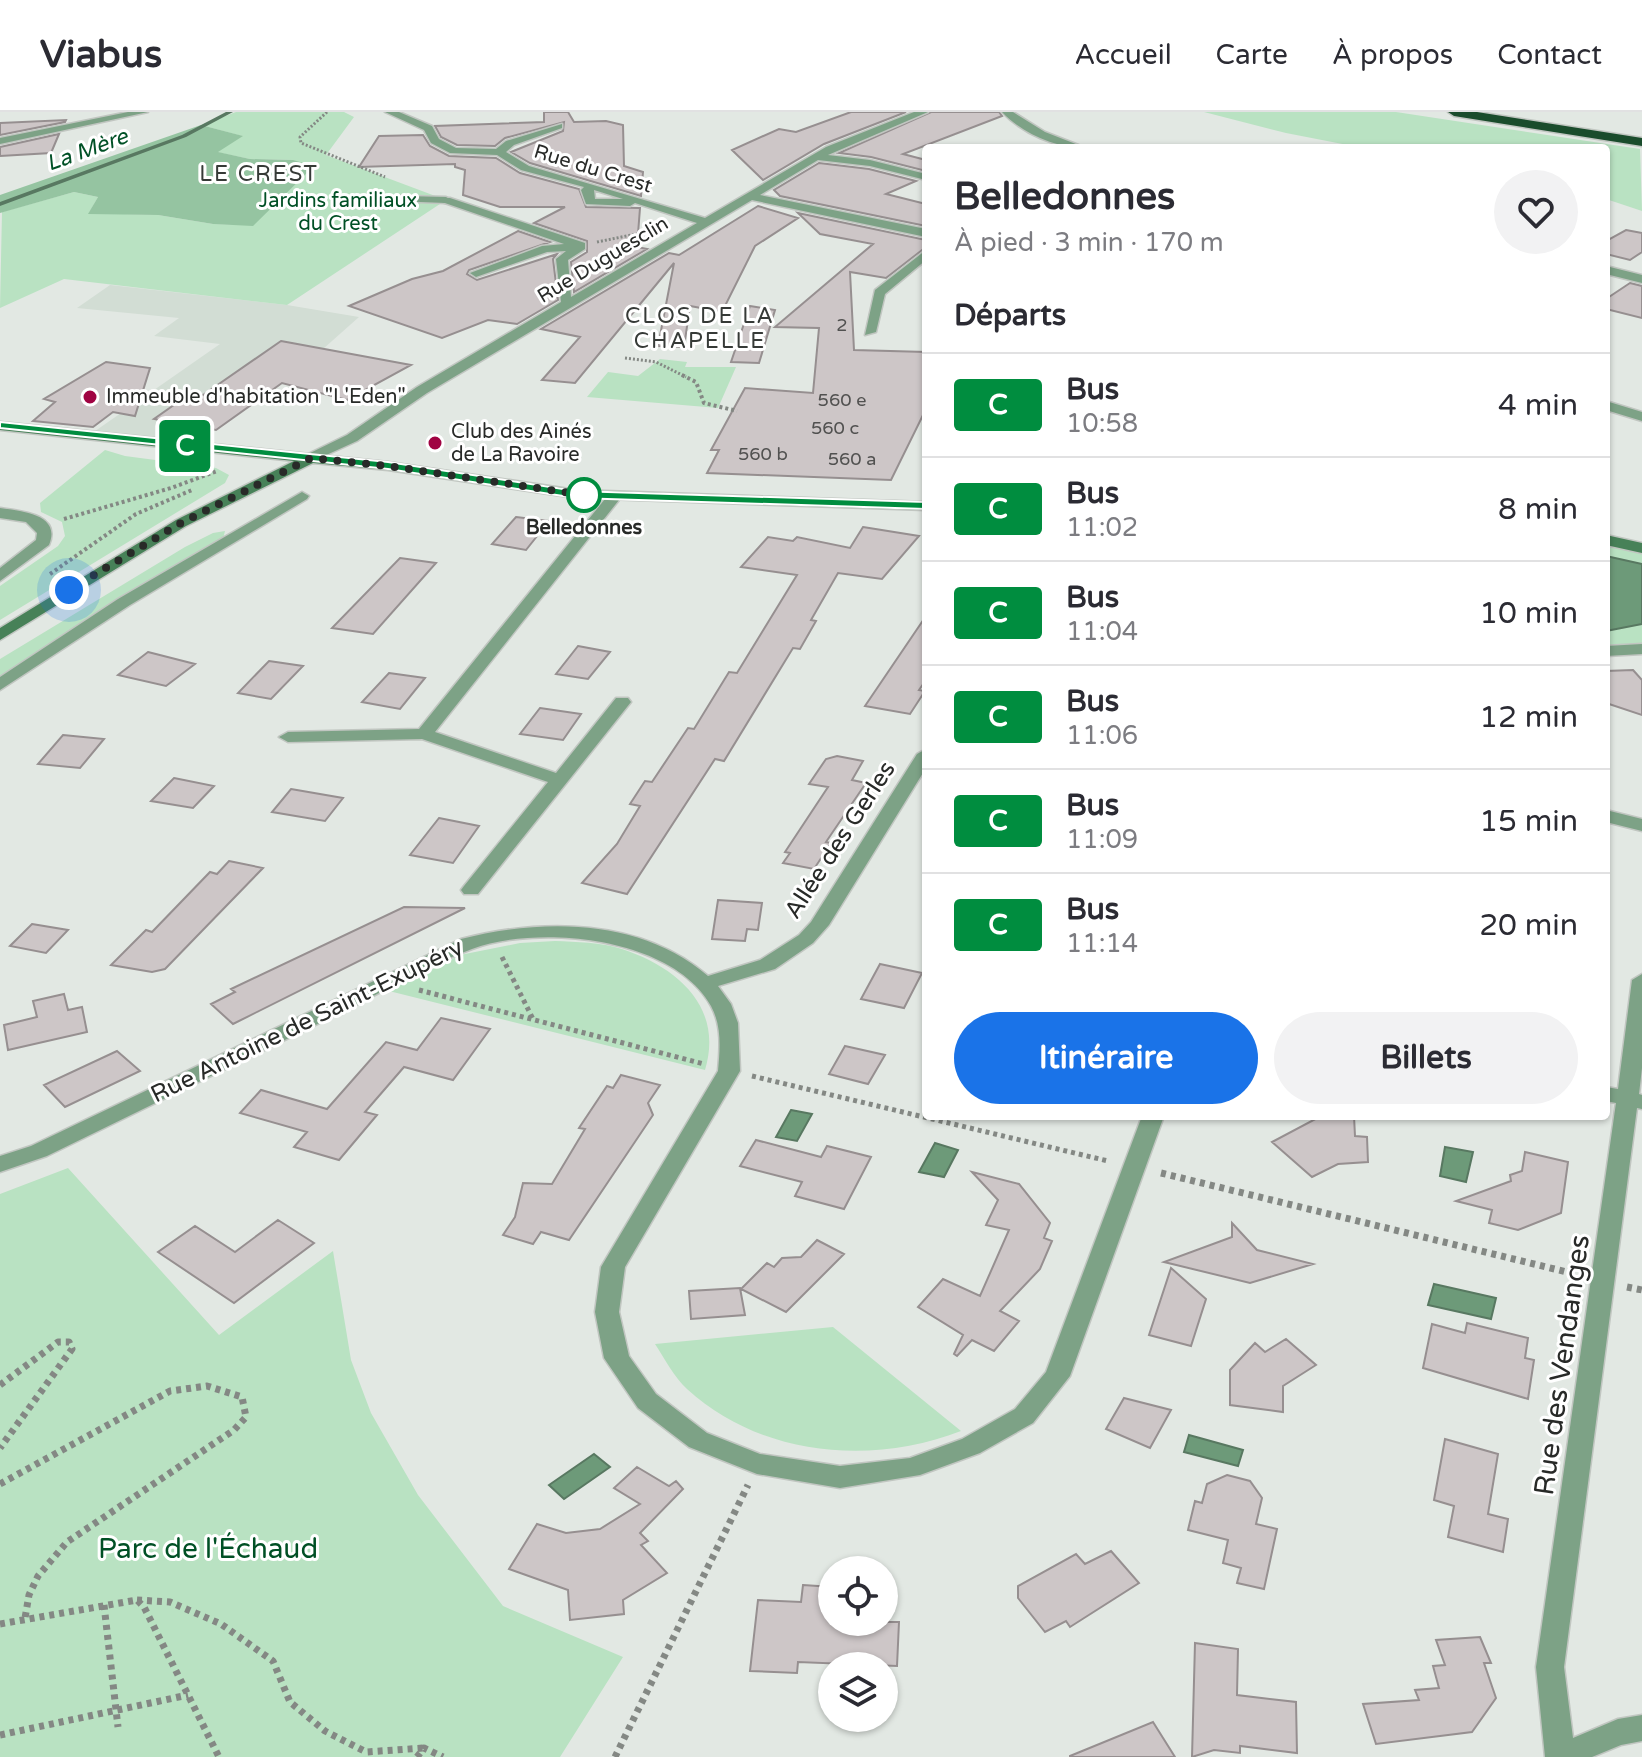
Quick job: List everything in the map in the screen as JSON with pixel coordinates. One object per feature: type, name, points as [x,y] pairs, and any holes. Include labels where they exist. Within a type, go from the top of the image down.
[{"type":"highway","points":[[1454,112],[1642,142]]},
{"type":"highway","points":[[1527,112],[1642,131]]},
{"type":"main road","points":[[0,426],[388,466],[539,490],[614,497],[922,506]]},
{"type":"main road","points":[[0,635],[181,523],[311,458]]},
{"type":"main road","points":[[1610,538],[1642,540]]},
{"type":"main road","points":[[1610,539],[1642,548]]},
{"type":"street","points":[[0,141],[143,112]]},
{"type":"street","name":"Rue du Crest","points":[[390,112],[428,128],[435,141],[454,151],[499,152],[525,168],[592,186],[587,190],[590,202],[642,202],[706,222]]},
{"type":"street","name":"Rue Duguesclin","points":[[311,458],[352,438],[422,390],[817,157],[923,112]]},
{"type":"street","points":[[1007,112],[1041,135],[1069,144]]},
{"type":"street","points":[[499,152],[510,143],[558,126]]},
{"type":"street","points":[[817,157],[870,163],[922,176]]},
{"type":"street","points":[[749,196],[922,232]]},
{"type":"street","points":[[446,200],[581,246]]},
{"type":"street","points":[[476,273],[546,249],[581,246]]},
{"type":"street","points":[[570,303],[565,299],[562,259],[566,253],[581,246]]},
{"type":"street","points":[[870,332],[879,293],[922,257]]},
{"type":"street","points":[[1610,271],[1642,279]]},
{"type":"street","points":[[1610,406],[1642,417]]},
{"type":"street","points":[[0,685],[124,602],[302,496]]},
{"type":"street","points":[[424,734],[614,497]]},
{"type":"street","points":[[0,513],[31,518],[44,525],[47,531],[44,542],[0,576]]},
{"type":"street","points":[[1610,651],[1642,649]]},
{"type":"street","points":[[471,890],[622,702]]},
{"type":"street","points":[[288,737],[424,734],[559,780]]},
{"type":"street","name":"Allée des Gerles","points":[[705,983],[767,967],[800,948],[819,925],[922,760]]},
{"type":"street","points":[[1610,817],[1642,825]]},
{"type":"street","name":"Rue Antoine de Saint-Exupéry","points":[[0,1164],[39,1151],[468,943],[519,932],[581,932],[632,940],[676,960],[705,983],[725,1013],[731,1041],[729,1071]]},
{"type":"street","name":"Rue des Vendanges","points":[[1560,1757],[1550,1667],[1605,1281],[1625,1098],[1642,980]]},
{"type":"street","points":[[729,1071],[613,1267],[607,1312],[617,1358],[647,1401],[698,1440],[757,1464],[840,1477],[911,1468],[971,1446],[1024,1416],[1057,1376],[1152,1120]]},
{"type":"street","points":[[1560,1757],[1618,1732],[1642,1728]]},
{"type":"lane","points":[[367,197],[446,200]]},
{"type":"path","points":[[327,112],[300,137],[301,143],[393,180]]},
{"type":"path","points":[[625,358],[656,362],[696,382],[704,403],[737,411]]},
{"type":"path","points":[[44,525],[171,488],[217,471]]},
{"type":"path","points":[[494,938],[534,1020]]},
{"type":"path","points":[[413,990],[922,1117]]},
{"type":"path","points":[[936,1120],[1642,1290]]},
{"type":"path","points":[[0,1385],[58,1342],[69,1342],[72,1349],[0,1448]]},
{"type":"path","points":[[0,1484],[170,1391],[197,1385],[224,1387],[242,1397],[246,1417],[234,1430],[102,1518],[50,1558],[33,1580],[26,1598],[25,1618]]},
{"type":"path","points":[[615,1757],[757,1464]]},
{"type":"path","points":[[0,1624],[137,1600],[170,1602],[221,1624],[273,1661],[290,1702],[325,1731],[366,1752],[424,1748],[443,1757]]},
{"type":"path","points":[[137,1600],[144,1607],[219,1757]]},
{"type":"path","points":[[104,1605],[118,1727]]},
{"type":"path","points":[[0,1735],[188,1695]]},
{"type":"path","points":[[417,1757],[424,1748]]},
{"type":"shaded area","points":[[201,125],[243,136],[218,152],[250,159],[293,160],[314,166],[253,226],[213,224],[158,215],[88,214],[98,197],[74,192],[0,213],[0,195]]},
{"type":"shaded area","points":[[110,285],[287,305],[359,317],[323,349],[193,447],[88,436],[220,344],[154,336],[179,318],[77,308]]},
{"type":"shaded area","points":[[1610,557],[1642,564],[1642,624],[1610,630]]},
{"type":"shaded area","points":[[791,1110],[812,1114],[797,1141],[776,1137]]},
{"type":"shaded area","points":[[935,1143],[958,1150],[944,1177],[919,1172]]},
{"type":"shaded area","points":[[1445,1147],[1473,1152],[1466,1182],[1440,1176]]},
{"type":"shaded area","points":[[1434,1284],[1496,1298],[1491,1319],[1428,1305]]},
{"type":"shaded area","points":[[1189,1435],[1243,1450],[1238,1466],[1184,1452]]},
{"type":"shaded area","points":[[594,1454],[610,1467],[564,1499],[549,1485]]},
{"type":"green space","name":"Jardins familiaux du Crest","points":[[236,112],[344,112],[354,117],[326,155],[446,200],[287,305],[64,279],[0,308],[2,212],[74,192],[98,197],[89,213],[158,215],[213,224],[253,225],[293,160],[250,159],[216,152],[242,136],[201,125]]},
{"type":"green space","points":[[1204,112],[1396,112],[1607,144],[1342,144]]},
{"type":"green space","points":[[1610,144],[1640,149],[1642,211],[1610,200]]},
{"type":"green space","points":[[660,359],[687,362],[685,367],[736,367],[718,408],[587,397],[608,372],[638,376]]},
{"type":"green space","points":[[105,450],[125,456],[216,468],[229,475],[225,483],[0,620],[0,586],[58,546],[65,536],[62,522],[41,512],[40,503]]},
{"type":"green space","points":[[225,531],[223,539],[98,611],[0,677],[0,659],[185,547],[213,533]]},
{"type":"green space","points":[[1610,547],[1642,553],[1642,644],[1610,646]]},
{"type":"green space","points":[[555,941],[622,949],[661,967],[677,979],[702,1009],[708,1027],[705,1070],[389,991],[460,955],[520,943]]},
{"type":"green space","name":"Parc de l'Échaud","points":[[68,1168],[219,1335],[333,1251],[351,1360],[371,1413],[418,1495],[503,1606],[623,1657],[560,1757],[0,1757],[0,1194]]},
{"type":"green space","points":[[833,1327],[961,1431],[890,1449],[854,1451],[782,1441],[748,1429],[716,1411],[687,1389],[655,1344]]},
{"type":"building","points":[[544,112],[568,112],[574,122],[606,121],[623,125],[624,166],[643,172],[641,196],[530,163],[511,152],[563,131],[564,122],[505,138],[495,146],[457,145],[441,137],[435,126],[544,122]]},
{"type":"building","points":[[851,112],[906,112],[824,144],[763,180],[732,150],[779,129],[796,132]]},
{"type":"building","points":[[931,112],[999,112],[1002,116],[922,144],[903,154],[922,159],[922,170],[871,157],[839,153]]},
{"type":"building","points":[[65,122],[0,135],[0,123]]},
{"type":"building","points":[[59,134],[51,153],[0,156],[0,147]]},
{"type":"building","points":[[423,135],[430,146],[449,156],[496,158],[520,173],[579,189],[586,207],[640,208],[637,247],[647,249],[574,292],[571,262],[587,252],[587,241],[534,223],[565,207],[500,207],[463,195],[465,170],[455,167],[455,164],[359,167],[379,136]]},
{"type":"building","points":[[819,163],[869,169],[916,181],[886,194],[922,203],[922,225],[780,196],[774,190]]},
{"type":"building","points":[[758,206],[798,218],[755,246],[722,312],[690,306],[684,347],[658,346],[674,263],[575,383],[542,380],[580,337],[541,329],[669,253],[679,255]]},
{"type":"building","points":[[798,213],[922,239],[922,250],[886,278],[850,272],[854,350],[922,352],[922,417],[891,480],[707,473],[719,450],[711,450],[745,388],[813,393],[819,328],[775,327],[873,244],[820,234]]},
{"type":"building","points":[[1626,230],[1642,233],[1642,252],[1630,260],[1610,255],[1610,239]]},
{"type":"building","points":[[518,231],[550,242],[469,270],[467,274],[477,280],[557,254],[553,259],[558,300],[517,324],[488,320],[442,338],[349,306],[412,279],[443,271]]},
{"type":"building","points":[[1630,283],[1642,286],[1642,318],[1610,310],[1610,296]]},
{"type":"building","points":[[750,306],[775,310],[759,363],[731,362]]},
{"type":"building","points":[[281,341],[411,365],[347,400],[282,383],[216,430],[154,419],[191,393],[203,395]]},
{"type":"building","name":"Immeuble d'habitation \"L'Eden\"","points":[[106,362],[150,368],[135,416],[113,412],[93,427],[33,421],[55,402],[44,399]]},
{"type":"building","points":[[516,517],[549,521],[526,550],[492,544]]},
{"type":"building","points":[[863,527],[919,536],[882,579],[838,573],[811,620],[816,621],[800,649],[793,648],[724,761],[715,759],[627,894],[582,883],[617,844],[640,806],[630,804],[645,781],[652,782],[688,728],[694,729],[729,672],[737,673],[797,575],[741,567],[768,537],[793,541],[797,537],[850,548]]},
{"type":"building","points":[[400,558],[436,563],[373,634],[332,628]]},
{"type":"building","points":[[922,622],[922,686],[919,690],[922,690],[922,696],[910,714],[865,706]]},
{"type":"building","points":[[578,646],[610,652],[588,679],[556,674]]},
{"type":"building","points":[[148,652],[195,664],[166,686],[118,675]]},
{"type":"building","points":[[269,661],[303,666],[271,699],[238,693]]},
{"type":"building","points":[[1633,670],[1642,680],[1642,715],[1610,704],[1610,671]]},
{"type":"building","points":[[389,673],[425,678],[400,709],[362,702]]},
{"type":"building","points":[[540,708],[581,714],[563,740],[520,734]]},
{"type":"building","points":[[63,735],[104,739],[80,768],[38,764]]},
{"type":"building","points":[[837,756],[863,761],[852,780],[866,783],[826,842],[831,843],[814,869],[783,863],[790,853],[785,852],[828,787],[809,784],[826,759]]},
{"type":"building","points":[[174,778],[214,786],[193,808],[151,801]]},
{"type":"building","points":[[291,789],[343,798],[325,821],[272,812]]},
{"type":"building","points":[[439,818],[479,826],[453,863],[410,855]]},
{"type":"building","points":[[229,861],[263,868],[165,969],[152,972],[111,965],[146,930],[152,932],[210,872],[217,874]]},
{"type":"building","points":[[718,900],[762,903],[758,930],[747,929],[745,941],[712,939]]},
{"type":"building","points":[[404,907],[465,908],[233,1024],[211,1004],[235,992],[231,989]]},
{"type":"building","points":[[32,924],[68,930],[46,953],[10,946]]},
{"type":"building","points":[[880,964],[922,973],[904,1008],[861,999]]},
{"type":"building","points":[[64,994],[68,1010],[82,1007],[87,1032],[8,1050],[4,1025],[37,1017],[33,1001]]},
{"type":"building","points":[[441,1018],[490,1029],[453,1080],[404,1067],[365,1112],[377,1115],[339,1160],[294,1147],[307,1132],[240,1113],[261,1090],[327,1109],[386,1042],[417,1050]]},
{"type":"building","points":[[845,1046],[885,1055],[868,1084],[829,1074]]},
{"type":"building","points":[[117,1051],[140,1071],[65,1107],[44,1085]]},
{"type":"building","points":[[621,1075],[660,1085],[648,1103],[653,1115],[569,1240],[541,1232],[533,1244],[503,1235],[515,1217],[523,1183],[552,1184],[585,1129],[579,1128],[607,1086],[613,1088]]},
{"type":"building","points":[[1313,1120],[1354,1120],[1355,1136],[1367,1137],[1368,1162],[1338,1164],[1312,1177],[1272,1142]]},
{"type":"building","points":[[756,1140],[821,1157],[827,1146],[871,1157],[844,1209],[795,1196],[802,1182],[740,1166]]},
{"type":"building","points":[[1525,1152],[1568,1162],[1561,1213],[1518,1230],[1489,1223],[1492,1210],[1456,1201],[1511,1181],[1510,1175],[1522,1171]]},
{"type":"building","points":[[972,1172],[1019,1184],[1050,1223],[1044,1238],[1052,1241],[1040,1269],[1000,1311],[1019,1321],[994,1351],[972,1340],[957,1356],[954,1354],[963,1335],[918,1307],[943,1279],[980,1296],[1009,1230],[986,1225],[998,1200]]},
{"type":"building","points":[[278,1220],[314,1243],[234,1303],[158,1252],[195,1226],[235,1252]]},
{"type":"building","points":[[1232,1223],[1257,1250],[1313,1264],[1250,1283],[1164,1262],[1232,1237]]},
{"type":"building","points":[[817,1240],[844,1254],[786,1312],[741,1289],[767,1263],[774,1267],[782,1258],[801,1257]]},
{"type":"building","points":[[1171,1268],[1206,1299],[1191,1346],[1149,1335]]},
{"type":"building","points":[[740,1288],[745,1315],[691,1319],[689,1291]]},
{"type":"building","points":[[1467,1323],[1528,1338],[1525,1358],[1534,1360],[1528,1399],[1423,1368],[1432,1324],[1465,1333]]},
{"type":"building","points":[[1286,1339],[1316,1365],[1283,1386],[1283,1412],[1230,1405],[1230,1370],[1255,1343],[1265,1352]]},
{"type":"building","points":[[1124,1398],[1171,1410],[1150,1448],[1106,1429]]},
{"type":"building","points":[[1445,1439],[1498,1454],[1488,1514],[1508,1519],[1503,1552],[1448,1537],[1454,1506],[1434,1500]]},
{"type":"building","points":[[637,1467],[669,1486],[676,1481],[683,1489],[640,1533],[648,1541],[641,1545],[667,1573],[623,1600],[624,1614],[570,1620],[568,1590],[509,1569],[537,1524],[566,1533],[600,1529],[640,1504],[614,1488]]},
{"type":"building","points":[[1227,1475],[1250,1481],[1262,1498],[1256,1524],[1277,1529],[1264,1589],[1237,1583],[1241,1568],[1223,1563],[1228,1540],[1188,1530],[1195,1501],[1202,1503],[1207,1484]]},
{"type":"building","points":[[1111,1551],[1139,1583],[1070,1627],[1066,1621],[1045,1632],[1018,1598],[1018,1586],[1076,1554],[1085,1564]]},
{"type":"building","points":[[803,1585],[818,1586],[818,1636],[898,1636],[899,1622],[898,1652],[818,1652],[818,1663],[798,1662],[797,1673],[750,1671],[758,1600],[801,1602]]},
{"type":"building","points":[[1480,1637],[1491,1663],[1484,1663],[1496,1698],[1472,1732],[1376,1744],[1363,1704],[1419,1700],[1415,1690],[1439,1688],[1433,1666],[1445,1665],[1436,1640]]},
{"type":"building","points":[[1195,1643],[1238,1649],[1237,1695],[1296,1702],[1297,1753],[1240,1746],[1240,1753],[1214,1750],[1192,1757]]},
{"type":"building","points":[[1153,1722],[1175,1757],[1070,1757],[1070,1756]]},
{"type":"waterway","name":"La Mère","points":[[0,204],[184,136],[230,112]]},
{"type":"bus line","name":"C","points":[[0,426],[388,466],[576,494],[922,506]]},
{"type":"place","name":"Immeuble d'habitation \"L'Eden\"","points":[[90,397]]},
{"type":"place","name":"Club des Ainés de La Ravoire","points":[[435,443]]},
{"type":"place","name":"Belledonnes","points":[[584,495]]},
{"type":"district","name":"LE CREST","points":[[259,174]]},
{"type":"district","name":"CLOS DE LA CHAPELLE","points":[[700,328]]},
{"type":"route","points":[[69,590],[181,523],[311,458],[388,466],[584,495]]}]
